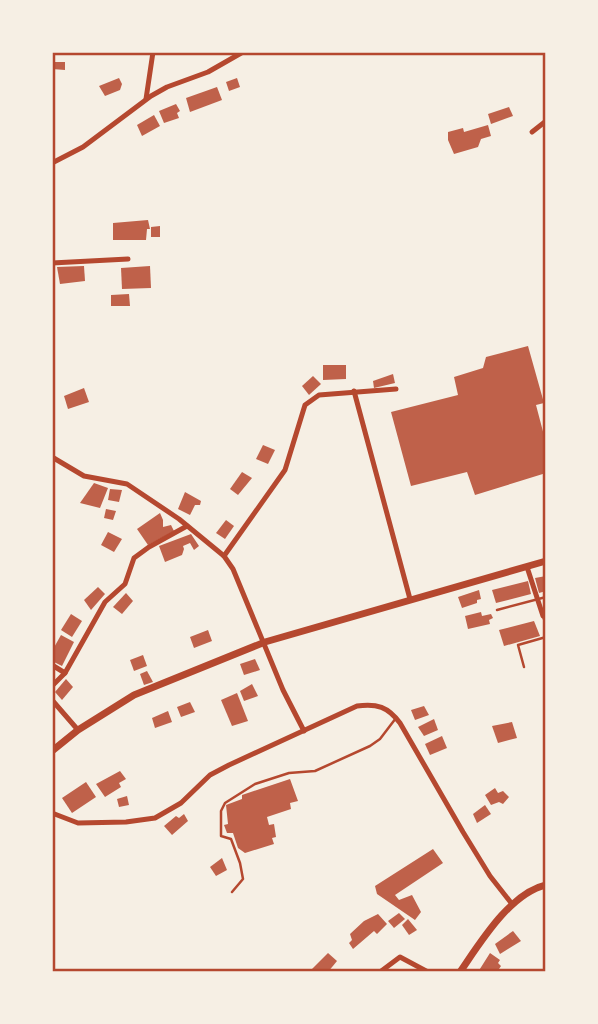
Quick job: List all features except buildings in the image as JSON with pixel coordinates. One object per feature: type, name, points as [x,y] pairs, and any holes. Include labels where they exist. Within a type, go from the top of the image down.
[{"type":"street","points":[[146,99],[153,52]]},
{"type":"street","points":[[52,163],[83,148],[146,99],[167,87],[208,72],[243,52]]},
{"type":"street","points":[[532,132],[545,121]]},
{"type":"street","points":[[52,262],[128,259]]},
{"type":"street","points":[[224,556],[285,470],[305,405],[319,395],[396,389]]},
{"type":"street","points":[[354,391],[410,599]]},
{"type":"street","points":[[52,457],[84,476],[127,484],[224,556],[233,569],[283,690],[304,732]]},
{"type":"street","points":[[52,686],[65,673],[105,602],[125,584],[134,558],[187,526]]},
{"type":"street","points":[[52,751],[78,730],[134,695],[265,642],[545,561]]},
{"type":"street","points":[[527,567],[542,616]]},
{"type":"street","points":[[52,665],[65,673]]},
{"type":"street","points":[[52,700],[78,730]]},
{"type":"street","points":[[52,813],[78,823],[133,822],[155,818],[181,803],[210,775],[357,706],[371,704],[392,712],[407,732],[463,832],[490,876],[512,904]]},
{"type":"street","points":[[460,971],[512,904],[534,888],[545,885]]},
{"type":"street","points":[[380,971],[400,957],[428,971]]},
{"type":"lane","points":[[497,610],[545,597]]},
{"type":"lane","points":[[542,616],[545,626]]},
{"type":"lane","points":[[524,667],[518,645],[545,637]]},
{"type":"lane","points":[[232,892],[243,879],[231,839],[221,836],[221,811],[225,803],[255,785],[289,773],[315,771],[370,746],[380,739],[396,718]]}]
